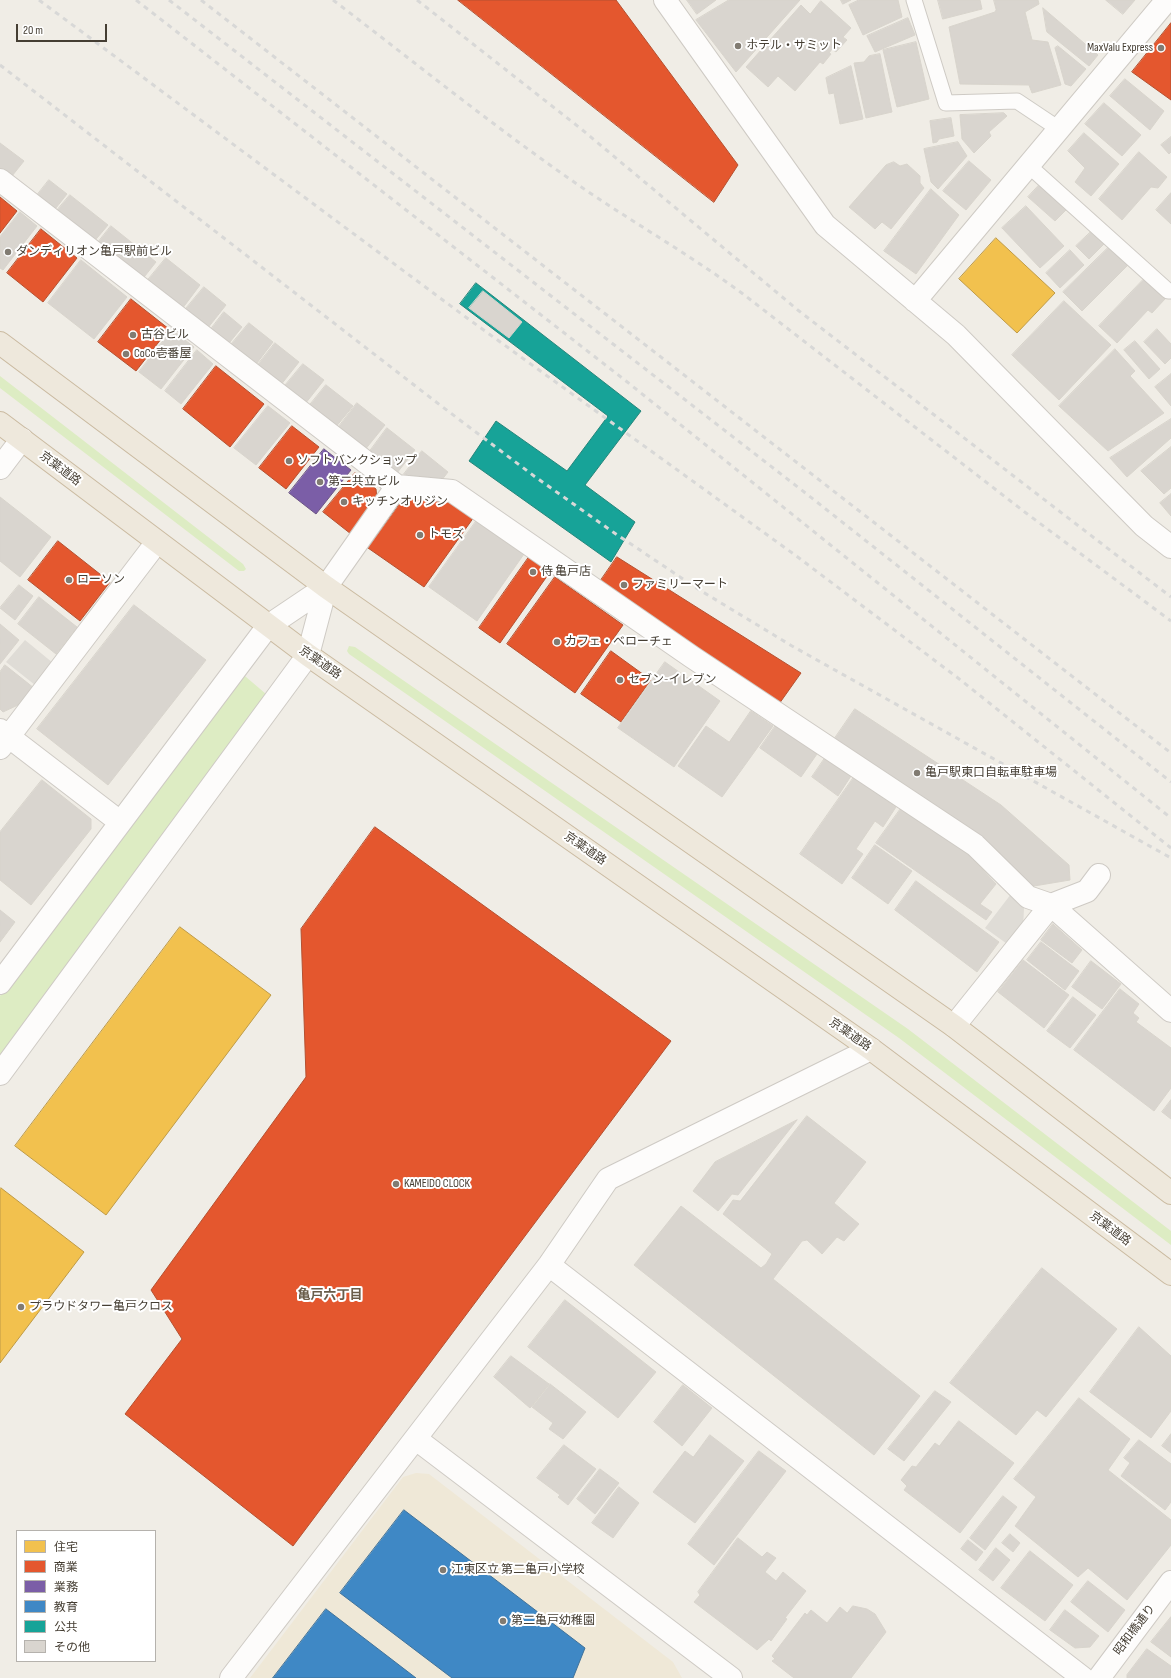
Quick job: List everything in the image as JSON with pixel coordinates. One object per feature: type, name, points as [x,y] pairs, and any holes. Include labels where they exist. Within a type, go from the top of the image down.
[{"type":"highway","points":[[0,343],[326,587],[954,1026],[1171,1192]]},
{"type":"highway","name":"京葉道路","points":[[0,423],[268,626],[871,1049],[1171,1274]]},
{"type":"street","points":[[665,0],[825,225],[956,335],[1144,526],[1171,547]]},
{"type":"street","points":[[915,301],[1167,0]]},
{"type":"street","points":[[0,180],[397,486],[452,491],[692,657],[975,845],[1028,897],[1051,905],[1171,1011]]},
{"type":"street","points":[[0,468],[22,439]]},
{"type":"street","points":[[0,1074],[308,655],[326,587],[397,486]]},
{"type":"street","points":[[120,822],[3,738],[157,542]]},
{"type":"street","points":[[0,983],[268,626],[326,587]]},
{"type":"street","points":[[954,1026],[1051,905],[1087,891],[1099,875]]},
{"type":"street","points":[[231,1678],[549,1265],[608,1179],[871,1049]]},
{"type":"street","points":[[549,1265],[1083,1678]]},
{"type":"street","points":[[416,1438],[724,1676]]},
{"type":"street","name":"昭和橋通り","points":[[1099,1678],[1171,1582]]},
{"type":"lane","points":[[914,0],[946,104],[1017,100],[1059,129]]},
{"type":"lane","points":[[1028,165],[1168,291],[1171,291]]},
{"type":"shaded area","points":[[25,640],[53,663],[35,685],[6,662]]},
{"type":"shaded area","points":[[1011,894],[1024,908],[1023,930],[1010,946],[985,928]]},
{"type":"shaded area","name":"江東区立 第二亀戸小学校","points":[[416,1473],[429,1474],[673,1662],[682,1678],[250,1678],[403,1477]]},
{"type":"green space","points":[[0,376],[243,564],[246,569],[244,571],[239,571],[0,388]]},
{"type":"green space","points":[[349,646],[355,647],[908,1029],[1171,1231],[1171,1245],[899,1038],[349,654],[347,651]]},
{"type":"green space","points":[[239,671],[266,694],[0,1055],[0,996]]},
{"type":"building: 住宅","points":[[996,238],[1055,293],[1017,333],[959,279]]},
{"type":"building: 住宅","points":[[180,927],[271,995],[106,1215],[15,1146]]},
{"type":"building: 住宅","name":"プラウドタワー亀戸クロス","points":[[1,1188],[84,1252],[0,1363],[0,1189]]},
{"type":"building: 商業","points":[[458,0],[616,0],[738,165],[714,202]]},
{"type":"building: 商業","name":"MaxValu Express","points":[[1171,23],[1171,100],[1132,72]]},
{"type":"building: 商業","points":[[0,197],[17,211],[0,233]]},
{"type":"building: 商業","points":[[41,229],[77,258],[43,302],[7,273]]},
{"type":"building: 商業","name":"古谷ビル","points":[[131,299],[169,329],[136,371],[98,342]]},
{"type":"building: 商業","points":[[216,366],[264,404],[230,447],[183,409]]},
{"type":"building: 商業","points":[[292,426],[319,447],[286,489],[259,468]]},
{"type":"building: 商業","points":[[355,473],[376,489],[377,500],[351,534],[323,512]]},
{"type":"building: 商業","points":[[407,494],[446,498],[474,517],[424,587],[368,548]]},
{"type":"building: 商業","points":[[58,541],[110,582],[80,621],[28,580]]},
{"type":"building: 商業","points":[[529,557],[550,572],[500,643],[479,628]]},
{"type":"building: 商業","points":[[617,557],[801,673],[779,704],[599,583]]},
{"type":"building: 商業","points":[[555,577],[623,625],[575,693],[507,644]]},
{"type":"building: 商業","points":[[611,651],[651,680],[621,722],[581,694]]},
{"type":"building: 商業","name":"KAMEIDO CLOCK","points":[[375,827],[671,1041],[293,1546],[125,1414],[182,1339],[151,1290],[306,1077],[301,929]]},
{"type":"building: 業務","name":"第二共立ビル","points":[[324,449],[351,470],[316,514],[289,493]]},
{"type":"building: 教育","points":[[404,1510],[585,1648],[573,1678],[452,1678],[340,1593]]},
{"type":"building: 教育","points":[[326,1609],[416,1678],[273,1678]]},
{"type":"building: 公共","points":[[476,283],[641,411],[585,485],[635,522],[611,562],[469,461],[496,421],[567,471],[608,416],[460,304]]},
{"type":"building: その他","points":[[687,0],[716,0],[697,14]]},
{"type":"building: その他","name":"ホテル・サミット","points":[[729,0],[800,0],[736,72],[696,20]]},
{"type":"building: その他","points":[[841,0],[851,0],[843,4]]},
{"type":"building: その他","points":[[859,0],[898,0],[902,17],[863,35],[849,5]]},
{"type":"building: その他","points":[[938,0],[980,0],[982,9],[943,19]]},
{"type":"building: その他","points":[[994,0],[1038,0],[1039,4],[1025,12],[1032,40],[1048,42],[1061,85],[1032,93],[1029,85],[960,84],[949,27],[995,12]]},
{"type":"building: その他","points":[[1106,0],[1135,0],[1123,14]]},
{"type":"building: その他","points":[[821,1],[851,28],[843,37],[847,40],[836,52],[832,49],[829,53],[831,54],[823,64],[820,62],[795,91],[778,76],[768,87],[746,67],[801,5],[810,14]]},
{"type":"building: その他","points":[[1043,8],[1098,55],[1089,66],[1047,32]]},
{"type":"building: その他","points":[[908,18],[915,35],[875,52],[867,36]]},
{"type":"building: その他","points":[[916,42],[929,99],[897,107],[883,50]]},
{"type":"building: その他","points":[[1058,46],[1086,69],[1071,86],[1065,84],[1055,48]]},
{"type":"building: その他","points":[[880,54],[892,112],[866,118],[854,63],[864,62],[869,56]]},
{"type":"building: その他","points":[[851,66],[863,119],[840,124],[834,93],[829,94],[826,78]]},
{"type":"building: その他","points":[[1125,79],[1164,111],[1150,130],[1110,96]]},
{"type":"building: その他","points":[[1104,103],[1141,135],[1122,156],[1085,124]]},
{"type":"building: その他","points":[[1004,113],[1007,116],[989,132],[991,136],[974,153],[962,139],[960,115]]},
{"type":"building: その他","points":[[951,118],[954,136],[939,139],[937,142],[933,143],[930,121]]},
{"type":"building: その他","points":[[1084,133],[1119,164],[1091,196],[1075,182],[1085,168],[1068,151]]},
{"type":"building: その他","points":[[1171,137],[1171,152],[1169,154],[1161,145]]},
{"type":"building: その他","points":[[958,142],[967,156],[938,189],[931,182],[924,149]]},
{"type":"building: その他","points":[[0,143],[24,161],[8,181],[0,175]]},
{"type":"building: その他","points":[[1139,152],[1167,177],[1158,188],[1151,187],[1122,220],[1099,199]]},
{"type":"building: その他","points":[[969,161],[991,180],[966,210],[943,191]]},
{"type":"building: その他","points":[[894,162],[900,166],[907,164],[920,176],[920,183],[924,188],[891,229],[882,222],[875,229],[849,207],[886,165]]},
{"type":"building: その他","points":[[49,180],[67,194],[52,213],[34,199]]},
{"type":"building: その他","points":[[1043,181],[1069,207],[1055,221],[1028,197]]},
{"type":"building: その他","points":[[931,189],[959,215],[916,274],[884,251]]},
{"type":"building: その他","points":[[1171,193],[1171,224],[1156,210]]},
{"type":"building: その他","points":[[70,195],[108,225],[92,244],[54,214]]},
{"type":"building: その他","points":[[1026,206],[1064,246],[1040,268],[1002,228]]},
{"type":"building: その他","name":"ダンディリオン亀戸駅前ビル","points":[[20,212],[37,226],[3,270],[0,268],[0,237]]},
{"type":"building: その他","points":[[111,226],[156,262],[141,281],[96,245]]},
{"type":"building: その他","points":[[1095,228],[1107,241],[1089,259],[1076,246]]},
{"type":"building: その他","points":[[1111,245],[1129,264],[1082,311],[1063,292]]},
{"type":"building: その他","points":[[1070,250],[1084,265],[1060,288],[1046,273]]},
{"type":"building: その他","points":[[166,258],[200,285],[182,309],[147,281]]},
{"type":"building: その他","points":[[81,260],[127,297],[94,339],[48,303]]},
{"type":"building: その他","points":[[1144,279],[1165,299],[1152,313],[1148,310],[1117,343],[1099,326]]},
{"type":"building: その他","points":[[204,287],[226,305],[207,329],[184,311]]},
{"type":"building: その他","points":[[483,291],[522,322],[509,338],[469,308]]},
{"type":"building: その他","points":[[1064,301],[1111,345],[1059,400],[1012,355]]},
{"type":"building: その他","points":[[224,312],[242,327],[226,347],[208,333]]},
{"type":"building: その他","points":[[249,323],[273,342],[254,367],[229,347]]},
{"type":"building: その他","points":[[1157,329],[1171,344],[1171,358],[1165,364],[1144,342]]},
{"type":"building: その他","points":[[172,330],[194,347],[161,389],[139,372]]},
{"type":"building: その他","points":[[1135,341],[1160,369],[1149,379],[1124,350]]},
{"type":"building: その他","points":[[275,343],[299,362],[280,386],[256,367]]},
{"type":"building: その他","points":[[1115,349],[1135,371],[1130,376],[1164,413],[1108,451],[1059,406]]},
{"type":"building: その他","points":[[197,350],[213,364],[181,404],[165,391]]},
{"type":"building: その他","points":[[303,364],[324,380],[305,404],[283,388]]},
{"type":"building: その他","points":[[1171,374],[1171,406],[1155,387]]},
{"type":"building: その他","points":[[326,385],[353,406],[335,428],[309,406]]},
{"type":"building: その他","points":[[357,403],[385,425],[364,451],[337,429]]},
{"type":"building: その他","points":[[268,406],[290,423],[256,465],[234,448]]},
{"type":"building: その他","points":[[1171,419],[1171,438],[1127,477],[1110,458]]},
{"type":"building: その他","points":[[387,428],[415,450],[397,473],[370,451]]},
{"type":"building: その他","points":[[1171,447],[1171,488],[1164,494],[1141,471]]},
{"type":"building: その他","points":[[422,451],[448,472],[441,481],[404,474]]},
{"type":"building: その他","points":[[1171,494],[1171,516],[1160,503]]},
{"type":"building: その他","points":[[0,497],[51,537],[20,577],[0,561]]},
{"type":"building: その他","points":[[477,520],[524,554],[477,621],[429,587]]},
{"type":"building: その他","points":[[19,585],[33,596],[15,620],[0,608]]},
{"type":"building: その他","points":[[39,597],[77,627],[56,654],[18,624]]},
{"type":"building: その他","points":[[134,605],[206,660],[108,785],[37,729]]},
{"type":"building: その他","points":[[0,624],[19,640],[0,664]]},
{"type":"building: その他","points":[[665,662],[720,701],[674,767],[618,728]]},
{"type":"building: その他","points":[[5,665],[34,688],[18,705],[3,712],[0,709],[0,672]]},
{"type":"building: その他","name":"亀戸駅東口自転車駐車場","points":[[855,709],[1001,805],[1069,865],[1070,880],[1028,887],[833,741]]},
{"type":"building: その他","points":[[751,711],[773,726],[722,797],[678,766],[706,726],[729,742]]},
{"type":"building: その他","points":[[776,725],[817,754],[801,777],[760,748]]},
{"type":"building: その他","points":[[825,758],[851,776],[838,796],[812,777]]},
{"type":"building: その他","points":[[854,777],[896,807],[883,827],[875,821],[856,849],[863,854],[842,884],[800,854]]},
{"type":"building: その他","points":[[42,780],[91,819],[91,829],[31,905],[0,880],[0,832]]},
{"type":"building: その他","points":[[902,807],[968,854],[996,884],[980,904],[992,912],[986,920],[876,843]]},
{"type":"building: その他","points":[[875,845],[912,871],[888,904],[852,878]]},
{"type":"building: その他","points":[[916,881],[999,942],[977,972],[895,910]]},
{"type":"building: その他","points":[[0,910],[15,922],[0,942]]},
{"type":"building: その他","points":[[1053,924],[1082,950],[1072,963],[1041,940]]},
{"type":"building: その他","points":[[1041,942],[1079,971],[1065,990],[1027,960]]},
{"type":"building: その他","points":[[1023,960],[1069,995],[1044,1028],[998,992]]},
{"type":"building: その他","points":[[1091,961],[1121,984],[1102,1009],[1072,987]]},
{"type":"building: その他","points":[[1120,989],[1139,1004],[1133,1013],[1139,1018],[1136,1022],[1171,1048],[1171,1088],[1154,1111],[1074,1050]]},
{"type":"building: その他","points":[[1073,997],[1096,1015],[1070,1048],[1047,1031]]},
{"type":"building: その他","points":[[1171,1100],[1171,1119],[1162,1112]]},
{"type":"building: その他","points":[[807,1116],[866,1162],[834,1203],[859,1224],[844,1241],[837,1237],[822,1254],[807,1240],[802,1241],[773,1279],[920,1396],[874,1455],[634,1265],[681,1206],[761,1268],[766,1264],[772,1254],[723,1214],[733,1200],[740,1201]]},
{"type":"building: その他","points":[[797,1120],[738,1195],[732,1194],[718,1211],[693,1191],[715,1162]]},
{"type":"building: その他","points":[[1042,1268],[1117,1329],[1046,1417],[1037,1410],[1016,1435],[950,1383]]},
{"type":"building: その他","points":[[565,1300],[656,1372],[618,1418],[528,1347]]},
{"type":"building: その他","points":[[1139,1327],[1171,1356],[1171,1411],[1151,1438],[1090,1392]]},
{"type":"building: その他","points":[[511,1356],[549,1384],[530,1408],[494,1377]]},
{"type":"building: その他","points":[[550,1384],[586,1412],[563,1439],[549,1429],[553,1423],[532,1407]]},
{"type":"building: その他","points":[[683,1385],[712,1408],[682,1446],[654,1422]]},
{"type":"building: その他","points":[[935,1391],[951,1402],[904,1461],[888,1449]]},
{"type":"building: その他","points":[[1079,1398],[1130,1439],[1108,1470],[1171,1520],[1171,1545],[1127,1600],[1088,1568],[1078,1577],[1015,1526],[1036,1497],[1014,1479]]},
{"type":"building: その他","points":[[959,1421],[1014,1463],[960,1533],[904,1490],[907,1486],[901,1480],[912,1466],[916,1467],[935,1443],[939,1446]]},
{"type":"building: その他","points":[[1171,1434],[1171,1453],[1162,1446]]},
{"type":"building: その他","points":[[710,1435],[744,1461],[695,1523],[653,1492],[685,1451],[693,1457]]},
{"type":"building: その他","points":[[1139,1440],[1171,1464],[1171,1502],[1165,1510],[1121,1476],[1130,1463],[1124,1458]]},
{"type":"building: その他","points":[[564,1445],[596,1469],[568,1505],[558,1497],[560,1495],[537,1478]]},
{"type":"building: その他","points":[[759,1451],[786,1471],[714,1565],[688,1544]]},
{"type":"building: その他","points":[[600,1469],[619,1483],[595,1514],[577,1499]]},
{"type":"building: その他","points":[[619,1487],[639,1503],[613,1538],[592,1523]]},
{"type":"building: その他","points":[[1003,1496],[1017,1507],[985,1550],[970,1538]]},
{"type":"building: その他","points":[[1010,1534],[1020,1543],[1013,1552],[1002,1543]]},
{"type":"building: その他","points":[[738,1538],[762,1557],[767,1552],[776,1558],[765,1572],[776,1581],[783,1572],[806,1591],[785,1618],[787,1619],[771,1641],[769,1639],[757,1650],[694,1602],[700,1595],[698,1592]]},
{"type":"building: その他","points":[[968,1540],[983,1552],[976,1561],[961,1549]]},
{"type":"building: その他","points":[[996,1548],[1010,1560],[993,1581],[979,1570]]},
{"type":"building: その他","points":[[1030,1551],[1073,1585],[1045,1621],[1001,1588]]},
{"type":"building: その他","points":[[1088,1581],[1125,1610],[1108,1632],[1071,1602]]},
{"type":"building: その他","points":[[853,1606],[867,1609],[875,1614],[886,1632],[851,1678],[794,1678],[772,1661],[775,1659],[772,1656],[805,1613],[807,1615],[811,1610],[827,1623],[840,1607],[847,1613]]},
{"type":"building: その他","points":[[1065,1610],[1099,1636],[1090,1647],[1075,1648],[1050,1630]]},
{"type":"building: その他","points":[[1171,1617],[1171,1657],[1151,1642]]},
{"type":"building: その他","points":[[1147,1649],[1171,1666],[1171,1678],[1127,1678],[1127,1675]]},
{"type":"railway","points":[[39,0],[467,318],[795,555],[958,678],[1171,848]]},
{"type":"railway","points":[[136,0],[626,381],[1171,818]]},
{"type":"railway","points":[[169,0],[808,495],[1171,782]]},
{"type":"railway","points":[[201,0],[1171,753]]},
{"type":"railway","points":[[333,0],[543,160],[595,196],[723,279],[1026,513],[1171,621]]},
{"type":"railway","points":[[417,0],[580,128],[799,311],[1171,597]]},
{"type":"railway","points":[[0,65],[440,405],[534,476],[613,532],[698,589],[792,646],[1171,858]]},
{"type":"place","name":"ホテル・サミット","points":[[738,46]]},
{"type":"place","name":"MaxValu Express","points":[[1161,48]]},
{"type":"place","name":"ダンディリオン亀戸駅前ビル","points":[[8,252]]},
{"type":"place","name":"古谷ビル","points":[[133,335]]},
{"type":"place","name":"CoCo壱番屋","points":[[126,354]]},
{"type":"place","name":"ソフトバンクショップ","points":[[289,461]]},
{"type":"place","name":"第二共立ビル","points":[[320,482]]},
{"type":"place","name":"キッチンオリジン","points":[[344,502]]},
{"type":"place","name":"トモズ","points":[[420,535]]},
{"type":"place","name":"侍 亀戸店","points":[[533,572]]},
{"type":"place","name":"ローソン","points":[[69,580]]},
{"type":"place","name":"ファミリーマート","points":[[624,585]]},
{"type":"place","name":"カフェ・ベローチェ","points":[[557,642]]},
{"type":"place","name":"セブン-イレブン","points":[[620,680]]},
{"type":"place","name":"亀戸駅東口自転車駐車場","points":[[917,773]]},
{"type":"place","name":"KAMEIDO CLOCK","points":[[396,1184]]},
{"type":"place","name":"プラウドタワー亀戸クロス","points":[[21,1307]]},
{"type":"place","name":"江東区立 第二亀戸小学校","points":[[443,1570]]},
{"type":"place","name":"第二亀戸幼稚園","points":[[503,1621]]},
{"type":"district","name":"亀戸六丁目","points":[[330,1296]]}]
